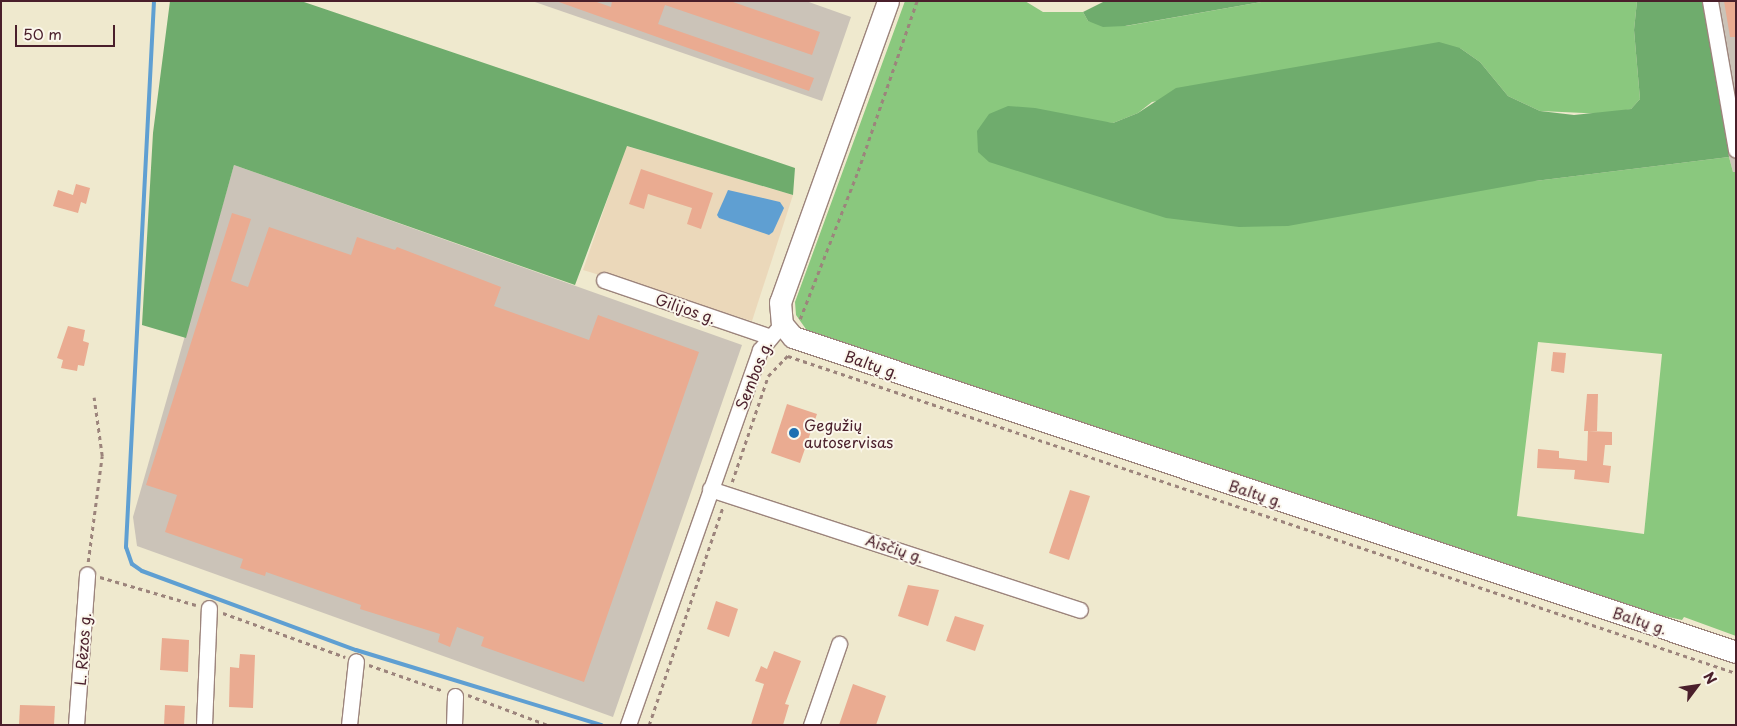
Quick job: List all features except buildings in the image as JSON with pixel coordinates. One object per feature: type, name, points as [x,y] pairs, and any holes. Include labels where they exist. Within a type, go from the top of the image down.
[{"type":"main road","name":"Sembos g.","points":[[783,338],[780,302],[784,288],[888,1]]},
{"type":"main road","name":"Baltų g.","points":[[783,338],[1736,652]]},
{"type":"street","points":[[1710,1],[1736,150]]},
{"type":"street","name":"Gilijos g.","points":[[604,280],[783,338]]},
{"type":"street","name":"Sembos g.","points":[[628,725],[760,350],[783,338]]},
{"type":"street","name":"Aisčių g.","points":[[710,489],[1080,610]]},
{"type":"street","name":"L. Rėzos g.","points":[[76,725],[87,574]]},
{"type":"street","points":[[204,725],[209,608]]},
{"type":"street","points":[[811,725],[839,644]]},
{"type":"street","points":[[349,725],[356,661]]},
{"type":"street","points":[[454,725],[455,696]]},
{"type":"path","points":[[649,725],[768,376],[783,338],[858,171],[917,1]]},
{"type":"path","points":[[783,338],[1736,673]]},
{"type":"path","points":[[94,398],[102,456],[87,574],[209,608],[356,661],[425,683],[455,696],[463,693],[484,699],[548,725]]},
{"type":"shaded area","points":[[532,1],[806,1],[851,17],[822,101]]},
{"type":"shaded area","points":[[1704,1],[1736,1],[1736,172],[1733,172],[1729,157]]},
{"type":"shaded area","points":[[626,146],[793,195],[752,321],[583,270]]},
{"type":"shaded area","points":[[234,165],[742,345],[613,717],[137,546],[133,517]]},
{"type":"green space","points":[[170,1],[301,1],[795,168],[793,195],[627,146],[575,285],[234,165],[186,338],[142,325],[153,133]]},
{"type":"green space","points":[[905,1],[1025,1],[1043,12],[1083,12],[1088,21],[1126,26],[1267,1],[1637,1],[1634,30],[1640,99],[1631,109],[1606,114],[1540,111],[1508,96],[1480,62],[1460,48],[1152,102],[1138,113],[1113,123],[989,114],[1535,181],[1729,157],[1733,172],[1736,172],[1736,636],[1684,617],[1682,620],[1627,608],[808,332],[796,315],[795,302]],"holes":[[[1538,342],[1662,354],[1644,534],[1517,516]]]},
{"type":"green space","points":[[1105,1],[1267,1],[1125,26],[1103,27],[1088,21],[1083,12]]},
{"type":"green space","points":[[1637,1],[1704,1],[1729,157],[1535,181],[1288,226],[1239,227],[1166,218],[989,162],[978,152],[977,131],[989,114],[1008,106],[1035,108],[1113,123],[1138,113],[1176,88],[1439,42],[1460,48],[1480,62],[1508,96],[1540,111],[1574,115],[1631,109],[1640,99],[1634,30]]},
{"type":"water","points":[[728,190],[780,202],[784,208],[773,232],[769,235],[719,218],[717,215]]},
{"type":"waterway","points":[[154,1],[126,547],[132,564],[142,571],[356,650],[602,725]]},
{"type":"place","name":"Gegužių autoservisas","points":[[794,433]]}]
